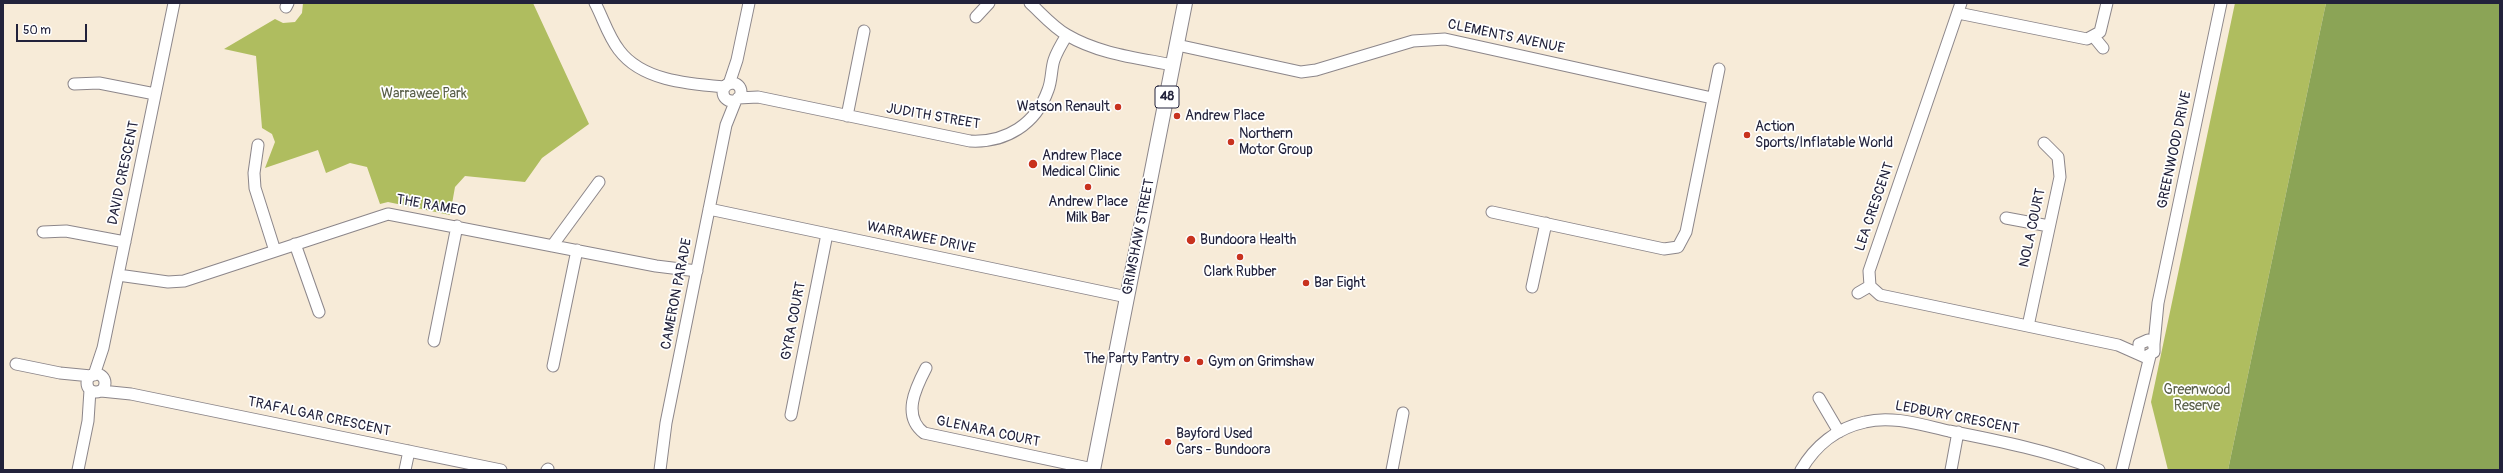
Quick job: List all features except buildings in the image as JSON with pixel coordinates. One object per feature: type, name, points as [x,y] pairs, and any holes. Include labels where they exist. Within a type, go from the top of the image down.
[{"type":"main road","name":"GRIMSHAW STREET","points":[[1093,470],[1185,3]]},
{"type":"street","name":"DAVID CRESCENT","points":[[78,470],[174,3]]},
{"type":"street","name":"JUDITH STREET","points":[[596,3],[618,49],[633,64],[655,75],[758,98],[970,141],[1002,138],[1027,122],[1040,108],[1051,82],[1054,60],[1067,35]]},
{"type":"street","name":"CAMERON PARADE","points":[[660,470],[663,441],[749,3]]},
{"type":"street","points":[[976,17],[989,3]]},
{"type":"street","points":[[1030,3],[1067,35],[1099,49],[1173,65]]},
{"type":"street","points":[[1959,8],[2083,39],[2094,37],[2102,28],[2107,3]]},
{"type":"street","name":"GREENWOOD DRIVE","points":[[2122,470],[2140,393],[2145,348],[2158,303],[2221,3]]},
{"type":"street","name":"LEA CRESCENT","points":[[1870,286],[1869,271],[1959,8]]},
{"type":"street","points":[[847,116],[864,31]]},
{"type":"street","points":[[2094,37],[2103,48]]},
{"type":"street","name":"CLEMENTS AVENUE","points":[[1177,45],[1301,72],[1316,70],[1413,41],[1445,39],[1712,98]]},
{"type":"street","points":[[1492,212],[1664,249],[1678,247],[1686,232],[1719,69]]},
{"type":"street","points":[[74,84],[99,83],[155,94]]},
{"type":"street","name":"NOLA COURT","points":[[2028,326],[2060,177],[2060,162],[2056,152],[2044,143]]},
{"type":"street","points":[[258,145],[254,174],[255,188],[275,251]]},
{"type":"street","points":[[552,246],[599,182]]},
{"type":"street","name":"WARRAWEE DRIVE","points":[[708,209],[1127,297]]},
{"type":"street","name":"THE RAMEO","points":[[119,272],[161,281],[177,282],[188,280],[388,214],[457,226],[696,274]]},
{"type":"street","points":[[2006,218],[2049,226]]},
{"type":"street","points":[[1532,287],[1546,223]]},
{"type":"street","points":[[434,341],[457,226]]},
{"type":"street","points":[[43,232],[66,231],[125,242]]},
{"type":"street","name":"GYRA COURT","points":[[791,415],[827,234]]},
{"type":"street","points":[[295,244],[319,312]]},
{"type":"street","points":[[553,366],[577,250]]},
{"type":"street","points":[[1858,293],[1870,286],[1880,295],[2118,345],[2145,348]]},
{"type":"street","name":"TRAFALGAR CRESCENT","points":[[16,364],[60,373],[131,394],[501,470]]},
{"type":"street","name":"GLENARA COURT","points":[[926,368],[915,392],[912,410],[914,423],[924,434],[1093,470]]},
{"type":"street","points":[[1819,398],[1839,432]]},
{"type":"street","points":[[1392,470],[1403,413]]},
{"type":"street","name":"LEDBURY CRESCENT","points":[[1801,470],[1816,449],[1839,432],[1866,422],[1886,420],[1958,432],[2051,452],[2099,470]]},
{"type":"street","points":[[1951,470],[1958,432]]},
{"type":"street","points":[[405,470],[409,450]]},
{"type":"green space","name":"Warrawee Park","points":[[303,3],[533,3],[589,124],[542,158],[525,182],[465,176],[455,187],[450,215],[388,202],[380,204],[367,167],[350,163],[326,173],[318,150],[265,168],[275,142],[272,134],[262,128],[256,56],[224,49],[275,19],[283,23],[295,22],[302,13]]},
{"type":"green space","name":"Greenwood Reserve","points":[[2235,3],[2326,3],[2228,470],[2168,470],[2151,402]]},
{"type":"green space","points":[[2326,3],[2500,3],[2500,470],[2228,470]]},
{"type":"place","name":"Watson Renault","points":[[1118,107]]},
{"type":"place","name":"Andrew Place","points":[[1177,116]]},
{"type":"place","name":"Action Sports/Inflatable World","points":[[1747,135]]},
{"type":"place","name":"Northern Motor Group","points":[[1231,142]]},
{"type":"place","name":"Andrew Place Medical Clinic","points":[[1033,164]]},
{"type":"place","name":"Andrew Place Milk Bar","points":[[1088,187]]},
{"type":"place","name":"Bundoora Health","points":[[1191,240]]},
{"type":"place","name":"Clark Rubber","points":[[1240,257]]},
{"type":"place","name":"Bar Eight","points":[[1306,283]]},
{"type":"place","name":"The Party Pantry","points":[[1187,359]]},
{"type":"place","name":"Gym on Grimshaw","points":[[1200,362]]},
{"type":"place","name":"Bayford Used Cars - Bundoora","points":[[1168,442]]}]
